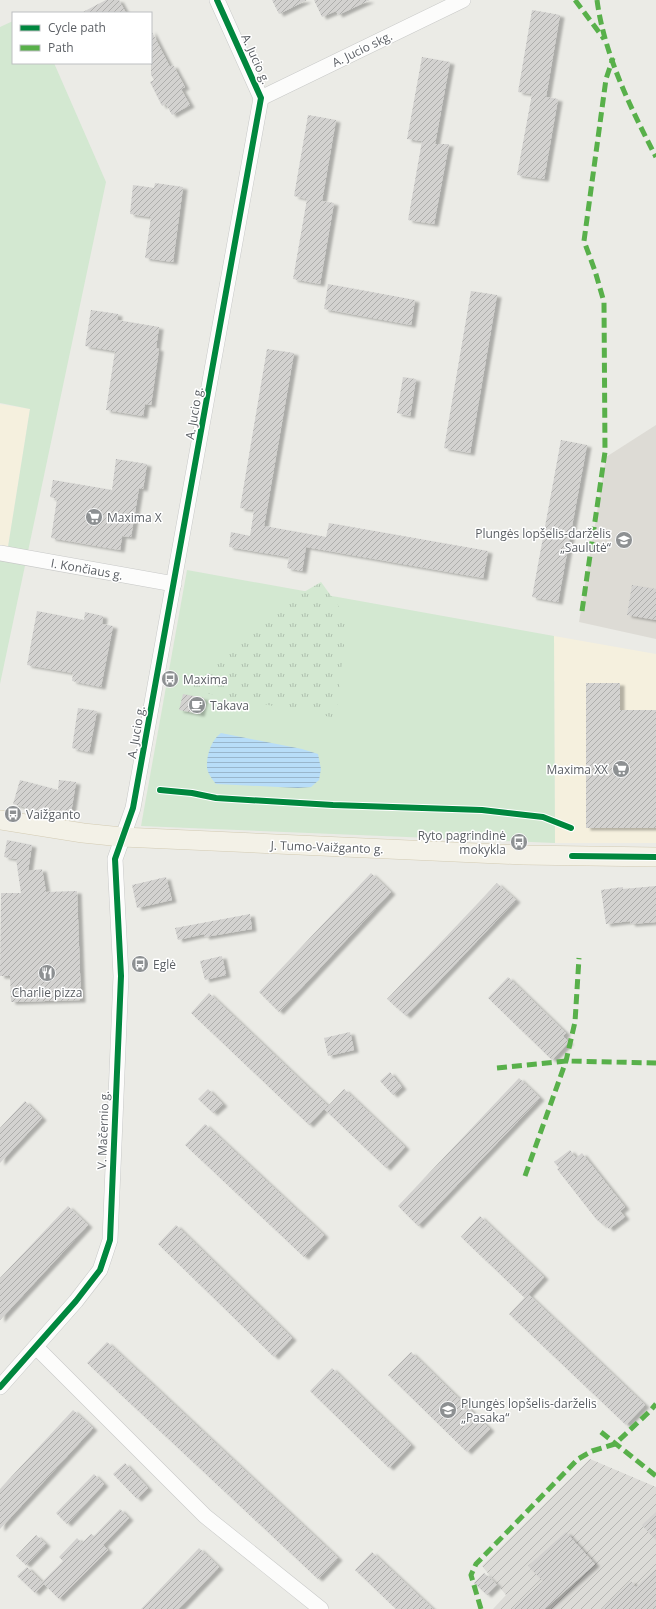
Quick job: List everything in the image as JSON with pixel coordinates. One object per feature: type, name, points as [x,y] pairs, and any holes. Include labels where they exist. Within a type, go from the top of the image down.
[{"type":"main road","name":"J. Tumo-Vaižganto g.","points":[[0,820],[83,833],[122,837],[523,855],[656,857]]},
{"type":"street","name":"A. Jucio g.","points":[[122,837],[133,808],[261,98],[217,0]]},
{"type":"street","name":"A. Jucio skg.","points":[[261,98],[463,0]]},
{"type":"street","name":"I. Končiaus g.","points":[[0,553],[174,584]]},
{"type":"street","name":"V. Mačernio g.","points":[[0,1387],[76,1301],[100,1270],[110,1240],[121,976],[115,859],[122,837]]},
{"type":"street","points":[[36,1347],[205,1516],[320,1609]]},
{"type":"shaded area","points":[[0,404],[30,409],[8,547],[0,546]]},
{"type":"shaded area","name":"Plungės lopšelis-darželis „Saulutė“","points":[[656,425],[656,639],[579,622],[606,457]]},
{"type":"shaded area","points":[[554,636],[656,654],[656,843],[555,843]]},
{"type":"shaded area","points":[[590,1459],[656,1487],[656,1609],[493,1609],[506,1595],[482,1566]]},
{"type":"green space","points":[[12,21],[12,64],[54,64],[106,182],[0,684],[0,546],[8,547],[30,409],[0,403],[0,27]]},
{"type":"green space","points":[[187,570],[554,636],[555,843],[141,826]]},
{"type":"green space","points":[[321,582],[347,618],[336,718],[185,689],[304,592]]},
{"type":"water","points":[[221,733],[302,749],[318,754],[321,769],[319,780],[311,787],[298,788],[216,784],[208,773],[207,760],[209,751],[215,739]]},
{"type":"building","points":[[106,0],[119,0],[125,12],[83,12]]},
{"type":"building","points":[[272,0],[307,0],[279,14]]},
{"type":"building","points":[[314,0],[370,0],[338,15],[336,11],[322,17]]},
{"type":"building","points":[[532,10],[560,15],[546,97],[558,99],[544,179],[517,175],[532,94],[518,92]]},
{"type":"building","points":[[152,32],[170,67],[173,65],[185,87],[181,89],[190,105],[172,115],[166,104],[162,106],[150,82],[154,80],[151,75]]},
{"type":"building","points":[[422,57],[450,62],[435,144],[449,144],[434,224],[408,220],[422,141],[407,139]]},
{"type":"building","points":[[308,115],[336,120],[322,201],[334,203],[320,284],[293,279],[307,199],[294,196]]},
{"type":"building","points":[[155,183],[183,187],[173,262],[145,258],[151,217],[130,214],[133,185],[154,188]]},
{"type":"building","points":[[328,284],[415,300],[411,325],[324,309]]},
{"type":"building","points":[[471,291],[497,295],[470,453],[444,448]]},
{"type":"building","points":[[91,310],[118,314],[117,320],[159,327],[156,348],[159,349],[151,405],[145,404],[143,416],[106,410],[115,351],[85,346]]},
{"type":"building","points":[[267,349],[294,353],[264,526],[326,537],[329,523],[488,551],[483,578],[306,547],[302,571],[287,568],[289,557],[229,547],[231,532],[250,536],[254,510],[240,508]]},
{"type":"building","points":[[403,377],[416,379],[410,416],[397,413]]},
{"type":"building","points":[[561,440],[587,445],[558,602],[532,597]]},
{"type":"building","name":"Maxima X","points":[[116,459],[147,464],[143,489],[139,488],[131,537],[122,536],[120,550],[51,538],[57,499],[50,497],[53,480],[112,490]]},
{"type":"building","points":[[632,585],[656,589],[656,620],[627,615]]},
{"type":"building","points":[[37,611],[84,620],[85,612],[103,616],[102,624],[113,626],[101,687],[72,681],[73,673],[27,665]]},
{"type":"building","name":"Maxima XX","points":[[586,683],[620,683],[620,710],[656,710],[656,828],[586,828]]},
{"type":"building","points":[[183,694],[204,698],[200,714],[179,710]]},
{"type":"building","points":[[78,708],[97,711],[89,752],[72,748]]},
{"type":"building","points":[[20,780],[58,790],[59,780],[76,782],[71,813],[45,809],[45,813],[13,804]]},
{"type":"building","points":[[7,840],[32,845],[28,871],[42,869],[46,892],[77,891],[81,1000],[11,1002],[10,976],[0,976],[1,893],[21,893],[16,859],[4,857]]},
{"type":"building","points":[[371,873],[391,892],[279,1012],[259,992]]},
{"type":"building","points":[[166,877],[172,900],[137,908],[132,885]]},
{"type":"building","points":[[497,883],[516,900],[406,1016],[387,999]]},
{"type":"building","points":[[656,886],[656,922],[631,924],[630,921],[606,924],[601,890],[623,887],[623,889]]},
{"type":"building","points":[[250,914],[252,929],[205,937],[204,934],[178,940],[175,928]]},
{"type":"building","points":[[222,956],[226,975],[205,980],[200,961]]},
{"type":"building","points":[[508,977],[566,1033],[563,1036],[569,1042],[552,1060],[488,998]]},
{"type":"building","points":[[209,993],[328,1106],[344,1089],[405,1147],[386,1168],[324,1109],[309,1125],[191,1013]]},
{"type":"building","points":[[350,1032],[354,1050],[328,1056],[324,1038]]},
{"type":"building","points":[[390,1072],[402,1087],[393,1095],[380,1081]]},
{"type":"building","points":[[519,1078],[540,1098],[418,1226],[398,1206]]},
{"type":"building","points":[[208,1089],[223,1104],[213,1113],[198,1099]]},
{"type":"building","points":[[25,1101],[42,1118],[0,1163],[0,1128]]},
{"type":"building","points":[[205,1124],[324,1235],[304,1257],[185,1145]]},
{"type":"building","points":[[570,1150],[576,1158],[582,1153],[625,1207],[620,1211],[625,1217],[609,1229],[605,1224],[603,1225],[596,1219],[557,1169],[559,1168],[554,1162]]},
{"type":"building","points":[[68,1206],[88,1225],[0,1320],[0,1278]]},
{"type":"building","points":[[480,1216],[544,1277],[525,1298],[461,1237]]},
{"type":"building","points":[[176,1225],[292,1338],[274,1357],[158,1244]]},
{"type":"building","points":[[528,1294],[645,1405],[626,1425],[509,1314]]},
{"type":"building","points":[[107,1342],[338,1558],[318,1579],[87,1363]]},
{"type":"building","points":[[411,1352],[490,1429],[467,1452],[388,1375]]},
{"type":"building","points":[[332,1368],[411,1445],[389,1468],[310,1391]]},
{"type":"building","points":[[73,1410],[93,1428],[0,1529],[0,1489]]},
{"type":"building","points":[[125,1463],[148,1488],[137,1499],[113,1474]]},
{"type":"building","points":[[94,1474],[104,1484],[67,1524],[56,1513]]},
{"type":"building","points":[[120,1509],[129,1518],[103,1545],[108,1550],[59,1599],[42,1582],[63,1561],[59,1557],[77,1538],[82,1543],[91,1534],[94,1536]]},
{"type":"building","points":[[656,1512],[656,1540],[642,1525]]},
{"type":"building","points":[[566,1532],[595,1564],[545,1609],[512,1609],[543,1581],[528,1566]]},
{"type":"building","points":[[36,1535],[46,1544],[26,1565],[16,1556]]},
{"type":"building","points":[[199,1548],[219,1567],[179,1609],[141,1609]]},
{"type":"building","points":[[372,1552],[433,1609],[396,1609],[355,1570]]},
{"type":"building","points":[[27,1567],[44,1584],[35,1593],[17,1576]]},
{"type":"building","points":[[656,1569],[656,1609],[601,1609],[631,1581],[636,1587]]},
{"type":"building","points":[[484,1573],[497,1585],[487,1595],[474,1583]]},
{"type":"marked path","points":[[575,0],[604,39]]},
{"type":"marked path","points":[[597,0],[612,61],[637,120],[656,157]]},
{"type":"marked path","points":[[582,611],[605,452],[604,302],[584,241],[606,79],[613,58]]},
{"type":"marked path","points":[[525,1176],[566,1061],[575,1022],[579,958]]},
{"type":"marked path","points":[[497,1068],[566,1061],[656,1063]]},
{"type":"marked path","points":[[481,1609],[471,1575],[476,1564],[578,1459],[592,1451],[615,1444],[656,1404]]},
{"type":"marked path","points":[[601,1432],[656,1476]]},
{"type":"cycle path","points":[[0,1387],[76,1301],[100,1270],[110,1240],[121,976],[115,859],[133,808],[261,98],[217,0]]},
{"type":"cycle path","points":[[160,790],[192,793],[216,798],[333,805],[482,810],[543,817],[571,828]]},
{"type":"cycle path","points":[[572,856],[656,857]]},
{"type":"place","name":"Maxima X","points":[[94,517]]},
{"type":"place","name":"Plungės lopšelis-darželis „Saulutė“","points":[[624,540]]},
{"type":"place","name":"Maxima","points":[[170,679]]},
{"type":"place","name":"Takava","points":[[197,705]]},
{"type":"place","name":"Maxima XX","points":[[621,769]]},
{"type":"place","name":"Vaižganto","points":[[13,814]]},
{"type":"place","name":"Ryto pagrindinė mokykla","points":[[519,842]]},
{"type":"place","name":"Eglė","points":[[140,964]]},
{"type":"place","name":"Charlie pizza","points":[[47,973]]},
{"type":"place","name":"Plungės lopšelis-darželis „Pasaka“","points":[[448,1410]]}]
